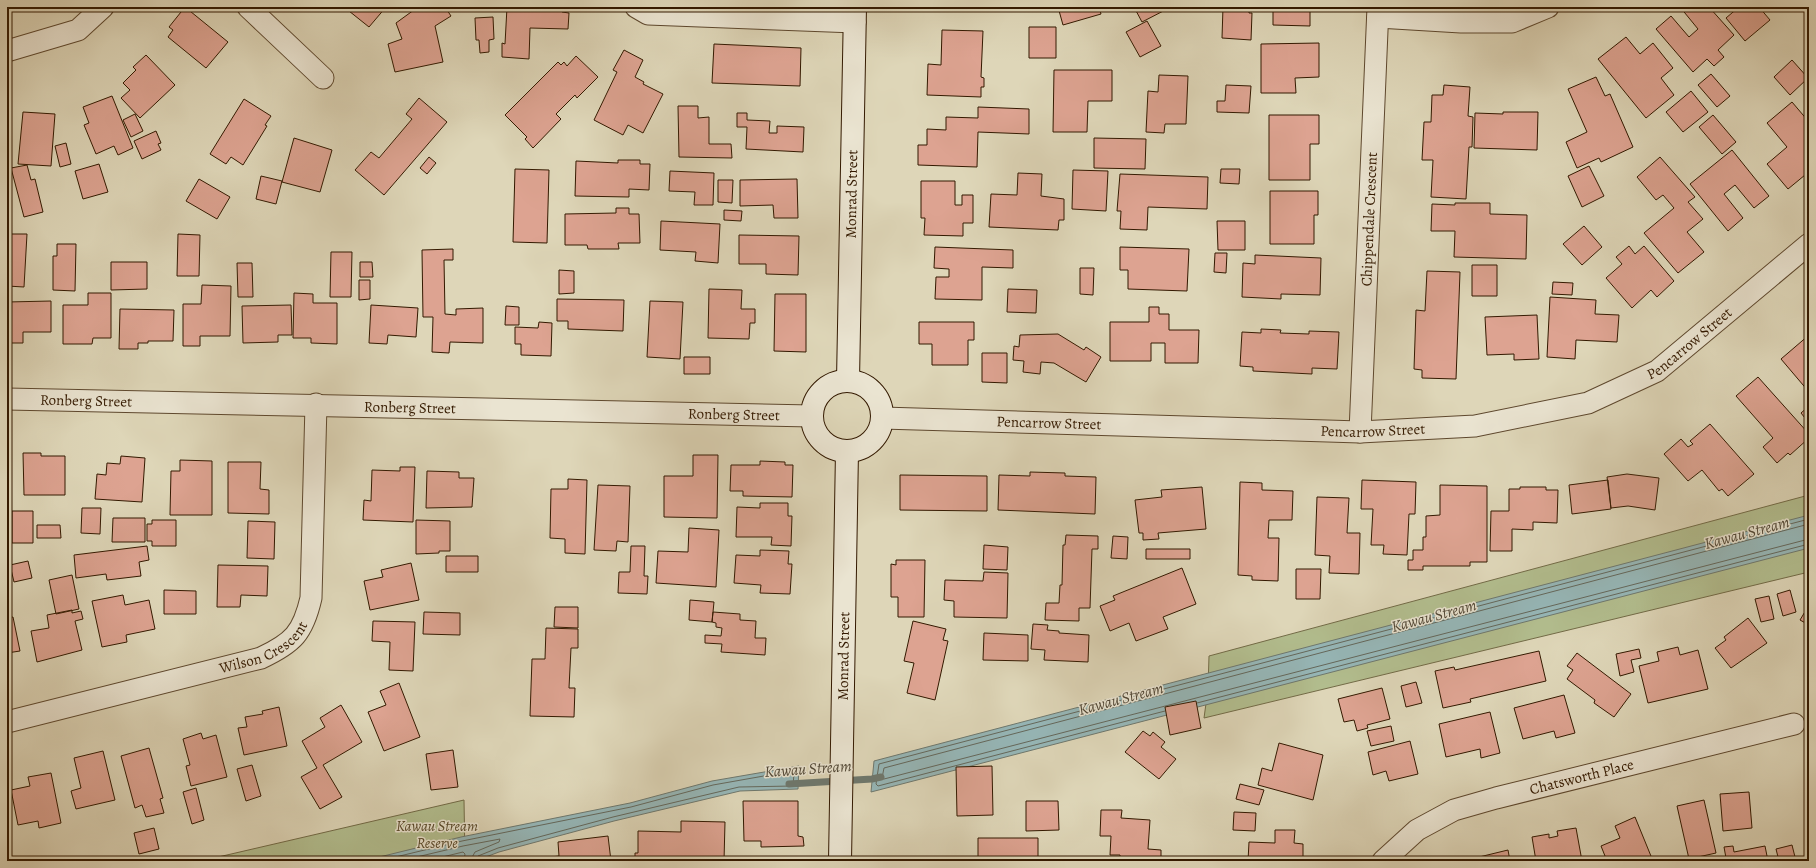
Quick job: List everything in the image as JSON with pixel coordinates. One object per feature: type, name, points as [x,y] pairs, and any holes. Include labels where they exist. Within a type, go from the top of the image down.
[{"type":"street","points":[[7,51],[78,30],[103,7]]},
{"type":"street","points":[[248,7],[322,78]]},
{"type":"street","points":[[636,7],[648,14],[855,15]]},
{"type":"street","points":[[1378,12],[1461,22],[1512,22],[1548,7]]},
{"type":"street","name":"Chippendale Crescent","points":[[1360,432],[1378,12]]},
{"type":"street","name":"Monrad Street","points":[[848,380],[855,15]]},
{"type":"street","name":"Pencarrow Street","points":[[882,418],[1360,432],[1475,426],[1588,402],[1657,371],[1809,244]]},
{"type":"street","points":[[848,380],[869,388],[876,396],[881,407],[882,418],[880,428],[875,438],[867,445],[847,451],[836,449],[826,444],[814,427],[812,416],[814,405],[819,395],[827,387],[837,382],[848,380]]},
{"type":"street","name":"Ronberg Street","points":[[7,399],[316,404],[812,416]]},
{"type":"street","name":"Wilson Crescent","points":[[7,722],[261,658],[282,647],[297,634],[306,619],[311,598],[316,404]]},
{"type":"street","name":"Monrad Street","points":[[840,861],[847,451]]},
{"type":"street","name":"Chatsworth Place","points":[[1383,861],[1417,830],[1454,810],[1496,798],[1794,724]]},
{"type":"green space","points":[[1809,495],[1809,572],[1204,718],[1208,689],[1209,656]]},
{"type":"green space","name":"Kawau Stream Reserve","points":[[464,800],[465,861],[201,861]]},
{"type":"water","points":[[1809,515],[1809,548],[871,792],[874,761]]},
{"type":"water","points":[[799,766],[798,789],[740,791],[614,821],[499,852],[475,861],[363,861],[461,837],[630,803],[712,781]]},
{"type":"building","points":[[185,7],[228,42],[206,68],[168,37],[173,30],[169,27]]},
{"type":"building","points":[[344,7],[386,7],[369,27]]},
{"type":"building","points":[[418,7],[445,7],[451,16],[435,26],[443,62],[395,72],[388,44],[402,39],[396,23]]},
{"type":"building","points":[[507,7],[563,7],[562,12],[569,13],[568,29],[530,28],[529,59],[502,57],[502,43],[505,44]]},
{"type":"building","points":[[1058,7],[1099,7],[1101,14],[1063,25]]},
{"type":"building","points":[[1134,7],[1171,7],[1142,22]]},
{"type":"building","points":[[1223,7],[1249,7],[1249,13],[1252,13],[1251,40],[1222,38]]},
{"type":"building","points":[[1273,7],[1310,7],[1310,26],[1273,25]]},
{"type":"building","points":[[1680,7],[1709,7],[1734,35],[1718,50],[1724,57],[1714,66],[1707,59],[1693,72],[1656,29],[1671,16],[1689,37],[1698,29]]},
{"type":"building","points":[[1739,7],[1759,7],[1770,20],[1745,41],[1726,18]]},
{"type":"building","points":[[493,17],[494,39],[489,40],[489,52],[480,53],[479,40],[476,40],[475,18]]},
{"type":"building","points":[[1147,21],[1161,46],[1140,57],[1126,32]]},
{"type":"building","points":[[1029,27],[1056,27],[1056,58],[1029,58]]},
{"type":"building","points":[[942,30],[983,31],[981,77],[984,78],[984,87],[981,87],[981,97],[927,95],[928,64],[941,65]]},
{"type":"building","points":[[1626,37],[1640,54],[1653,43],[1673,68],[1661,78],[1674,95],[1646,118],[1598,59]]},
{"type":"building","points":[[1319,43],[1319,77],[1295,78],[1296,93],[1261,93],[1261,44]]},
{"type":"building","points":[[714,44],[801,48],[800,86],[712,83]]},
{"type":"building","points":[[624,50],[643,60],[635,77],[644,82],[643,84],[663,94],[643,133],[628,125],[623,135],[594,120],[617,72],[613,70]]},
{"type":"building","points":[[146,55],[175,85],[140,118],[121,98],[130,90],[123,83],[136,70],[133,67]]},
{"type":"building","points":[[576,56],[598,77],[577,98],[575,95],[556,114],[561,119],[533,148],[525,139],[527,137],[505,115],[558,62],[561,65],[564,62],[567,66]]},
{"type":"building","points":[[1792,60],[1808,78],[1790,95],[1774,77]]},
{"type":"building","points":[[1054,70],[1112,70],[1112,101],[1088,101],[1087,132],[1053,132]]},
{"type":"building","points":[[1711,74],[1730,96],[1717,107],[1698,85]]},
{"type":"building","points":[[1159,75],[1188,76],[1186,124],[1165,124],[1164,133],[1146,132],[1148,91],[1158,92]]},
{"type":"building","points":[[1596,77],[1605,96],[1610,94],[1633,147],[1601,162],[1599,158],[1577,168],[1566,142],[1587,132],[1568,89]]},
{"type":"building","points":[[1226,85],[1251,86],[1249,113],[1217,112],[1217,101],[1225,101]]},
{"type":"building","points":[[1444,85],[1470,87],[1468,116],[1473,117],[1472,147],[1469,147],[1466,199],[1431,197],[1433,160],[1422,160],[1424,122],[1431,122],[1432,95],[1443,95]]},
{"type":"building","points":[[1691,91],[1708,112],[1683,132],[1666,112]]},
{"type":"building","points":[[112,96],[133,148],[118,155],[114,146],[96,154],[84,125],[89,123],[83,107]]},
{"type":"building","points":[[419,98],[447,122],[384,195],[355,170],[371,152],[379,158],[412,119],[406,114]]},
{"type":"building","points":[[244,99],[271,116],[265,125],[267,126],[243,165],[231,157],[226,164],[210,154]]},
{"type":"building","points":[[1792,102],[1809,122],[1809,180],[1805,175],[1788,189],[1767,164],[1787,147],[1767,123]]},
{"type":"building","points":[[678,106],[698,106],[698,118],[709,117],[709,144],[731,144],[732,158],[679,157]]},
{"type":"building","points":[[978,107],[1029,109],[1029,134],[978,132],[977,167],[918,165],[918,145],[927,145],[927,129],[946,130],[946,117],[978,118]]},
{"type":"building","points":[[23,112],[55,114],[51,166],[18,164]]},
{"type":"building","points":[[1503,112],[1538,112],[1537,150],[1474,148],[1475,113],[1503,114]]},
{"type":"building","points":[[737,113],[747,113],[747,120],[770,121],[769,133],[777,133],[777,126],[804,127],[803,152],[746,149],[747,127],[737,127]]},
{"type":"building","points":[[135,114],[143,131],[131,137],[123,120]]},
{"type":"building","points":[[1269,115],[1319,115],[1319,144],[1310,144],[1310,180],[1269,180]]},
{"type":"building","points":[[1713,115],[1736,142],[1722,154],[1699,127]]},
{"type":"building","points":[[156,131],[161,143],[158,144],[161,150],[142,159],[134,141]]},
{"type":"building","points":[[294,138],[332,150],[320,192],[282,182]]},
{"type":"building","points":[[1094,138],[1146,139],[1145,169],[1094,168]]},
{"type":"building","points":[[66,143],[71,164],[60,167],[55,146]]},
{"type":"building","points":[[1732,150],[1769,196],[1754,208],[1735,185],[1724,194],[1743,218],[1728,231],[1690,184]]},
{"type":"building","points":[[429,157],[436,163],[427,174],[420,168]]},
{"type":"building","points":[[1660,157],[1695,197],[1688,202],[1703,219],[1687,232],[1704,252],[1678,273],[1644,233],[1674,208],[1663,195],[1656,200],[1637,177]]},
{"type":"building","points":[[618,160],[640,160],[640,164],[650,164],[649,190],[629,189],[629,197],[575,196],[576,161],[618,163]]},
{"type":"building","points":[[99,164],[108,192],[83,199],[75,171]]},
{"type":"building","points":[[27,165],[31,180],[35,179],[43,212],[24,217],[11,168]]},
{"type":"building","points":[[1589,166],[1604,196],[1582,207],[1568,176]]},
{"type":"building","points":[[515,169],[549,170],[547,243],[513,242]]},
{"type":"building","points":[[1221,169],[1240,169],[1239,184],[1220,183]]},
{"type":"building","points":[[1073,170],[1108,171],[1106,211],[1072,209]]},
{"type":"building","points":[[670,171],[714,173],[713,205],[694,205],[695,192],[669,191]]},
{"type":"building","points":[[1018,173],[1042,174],[1041,196],[1064,199],[1064,220],[1059,220],[1058,230],[989,227],[991,194],[1017,195]]},
{"type":"building","points":[[1120,174],[1208,177],[1207,209],[1148,207],[1147,230],[1120,229],[1121,211],[1117,211]]},
{"type":"building","points":[[261,176],[282,181],[276,204],[256,199]]},
{"type":"building","points":[[199,179],[230,197],[217,219],[186,201]]},
{"type":"building","points":[[797,179],[798,218],[774,218],[773,205],[740,206],[740,180]]},
{"type":"building","points":[[718,180],[733,180],[732,203],[718,202]]},
{"type":"building","points":[[921,181],[955,181],[955,205],[962,205],[962,195],[973,195],[973,223],[963,223],[963,236],[924,235],[925,218],[921,218]]},
{"type":"building","points":[[1270,191],[1318,191],[1318,215],[1314,215],[1314,244],[1270,244]]},
{"type":"building","points":[[1455,203],[1490,203],[1490,214],[1527,215],[1526,259],[1454,257],[1455,231],[1431,231],[1432,204],[1455,205]]},
{"type":"building","points":[[616,208],[629,208],[629,214],[639,214],[640,243],[618,243],[619,249],[588,249],[587,245],[565,245],[565,214],[616,213]]},
{"type":"building","points":[[724,210],[742,211],[741,221],[724,220]]},
{"type":"building","points":[[661,221],[720,224],[718,263],[695,261],[696,252],[660,250]]},
{"type":"building","points":[[1217,221],[1245,221],[1245,250],[1218,250]]},
{"type":"building","points":[[1584,226],[1602,247],[1582,265],[1563,244]]},
{"type":"building","points":[[7,234],[27,234],[24,287],[7,286]]},
{"type":"building","points":[[178,234],[200,235],[199,276],[177,276]]},
{"type":"building","points":[[739,235],[799,236],[798,275],[766,274],[766,264],[739,264]]},
{"type":"building","points":[[57,244],[76,244],[75,291],[53,290],[53,256],[57,256]]},
{"type":"building","points":[[1629,246],[1635,254],[1644,246],[1674,281],[1657,297],[1651,290],[1632,308],[1606,278],[1622,264],[1616,257]]},
{"type":"building","points":[[935,247],[1013,250],[1013,268],[982,267],[982,300],[935,299],[936,277],[949,277],[949,269],[934,268]]},
{"type":"building","points":[[1120,247],[1189,249],[1187,291],[1128,289],[1128,270],[1120,270]]},
{"type":"building","points":[[453,249],[453,260],[444,260],[445,314],[456,315],[456,309],[483,308],[483,343],[450,342],[449,353],[432,352],[433,317],[423,317],[422,250]]},
{"type":"building","points":[[331,252],[352,252],[351,297],[330,297]]},
{"type":"building","points":[[1215,253],[1227,253],[1226,273],[1214,272]]},
{"type":"building","points":[[1255,255],[1321,258],[1320,295],[1281,294],[1281,299],[1242,297],[1243,263],[1255,264]]},
{"type":"building","points":[[111,262],[147,262],[147,289],[111,290]]},
{"type":"building","points":[[360,262],[372,262],[373,277],[360,277]]},
{"type":"building","points":[[237,263],[252,263],[253,297],[238,297]]},
{"type":"building","points":[[1472,265],[1497,265],[1497,296],[1472,296]]},
{"type":"building","points":[[1080,268],[1094,268],[1093,295],[1080,294]]},
{"type":"building","points":[[559,270],[574,271],[574,293],[559,294]]},
{"type":"building","points":[[1427,271],[1460,272],[1456,379],[1422,378],[1422,370],[1414,369],[1416,310],[1425,311]]},
{"type":"building","points":[[359,280],[370,280],[370,299],[359,300]]},
{"type":"building","points":[[1553,282],[1573,283],[1572,295],[1552,294]]},
{"type":"building","points":[[202,285],[231,286],[230,336],[200,336],[200,346],[183,346],[183,304],[201,304]]},
{"type":"building","points":[[709,289],[742,290],[741,309],[755,309],[755,323],[750,323],[749,339],[708,338]]},
{"type":"building","points":[[1008,289],[1037,290],[1036,313],[1007,312]]},
{"type":"building","points":[[88,293],[111,293],[111,338],[93,338],[92,344],[63,344],[63,305],[88,305]]},
{"type":"building","points":[[294,293],[313,294],[313,303],[337,303],[337,344],[311,343],[311,338],[293,338]]},
{"type":"building","points":[[775,294],[806,294],[806,352],[774,351]]},
{"type":"building","points":[[1550,297],[1596,300],[1595,314],[1619,315],[1617,342],[1576,340],[1575,359],[1547,357]]},
{"type":"building","points":[[557,299],[624,300],[623,331],[568,329],[568,321],[557,321]]},
{"type":"building","points":[[51,301],[51,332],[23,332],[23,343],[7,343],[7,302]]},
{"type":"building","points":[[650,301],[683,302],[680,359],[647,357]]},
{"type":"building","points":[[291,305],[292,335],[278,335],[278,342],[243,343],[242,306]]},
{"type":"building","points":[[371,305],[418,308],[416,337],[388,335],[387,344],[369,343]]},
{"type":"building","points":[[506,306],[519,307],[519,325],[505,325]]},
{"type":"building","points":[[1149,307],[1159,307],[1159,314],[1169,314],[1169,330],[1199,330],[1198,363],[1165,363],[1165,343],[1151,343],[1151,361],[1110,361],[1110,322],[1149,322]]},
{"type":"building","points":[[120,309],[174,310],[173,341],[148,341],[148,343],[138,343],[138,349],[119,349]]},
{"type":"building","points":[[1537,315],[1539,359],[1514,360],[1514,354],[1487,355],[1485,317]]},
{"type":"building","points":[[539,322],[552,323],[551,356],[521,355],[521,344],[515,344],[515,327],[538,328]]},
{"type":"building","points":[[919,322],[974,322],[974,340],[968,340],[968,365],[932,365],[932,344],[919,344]]},
{"type":"building","points":[[1261,329],[1281,330],[1280,333],[1309,334],[1309,331],[1339,332],[1337,369],[1312,368],[1312,374],[1253,371],[1253,367],[1240,366],[1242,332],[1261,333]]},
{"type":"building","points":[[1058,334],[1084,350],[1086,347],[1101,357],[1086,382],[1054,363],[1041,362],[1040,374],[1023,372],[1024,361],[1013,360],[1014,346],[1019,347],[1020,335]]},
{"type":"building","points":[[1809,335],[1809,392],[1781,359]]},
{"type":"building","points":[[982,353],[1007,353],[1007,383],[982,382]]},
{"type":"building","points":[[684,357],[710,357],[710,374],[684,374]]},
{"type":"building","points":[[1758,377],[1809,434],[1809,438],[1790,455],[1788,453],[1777,463],[1763,447],[1773,438],[1736,396]]},
{"type":"building","points":[[1809,406],[1809,423],[1801,413]]},
{"type":"building","points":[[1710,424],[1754,474],[1728,496],[1722,489],[1719,491],[1702,470],[1688,481],[1664,454],[1681,439],[1688,447],[1693,444],[1690,441]]},
{"type":"building","points":[[23,453],[41,453],[41,456],[65,456],[65,495],[24,495]]},
{"type":"building","points":[[693,455],[718,455],[717,518],[664,517],[664,476],[693,476]]},
{"type":"building","points":[[121,456],[145,458],[142,502],[95,499],[97,474],[106,475],[107,463],[120,464]]},
{"type":"building","points":[[180,460],[212,461],[212,515],[170,515],[171,471],[180,471]]},
{"type":"building","points":[[760,461],[785,462],[785,465],[793,465],[792,497],[743,496],[743,491],[730,491],[731,465],[760,465]]},
{"type":"building","points":[[228,462],[261,462],[260,489],[269,490],[269,514],[228,513]]},
{"type":"building","points":[[400,467],[415,467],[413,522],[363,520],[364,500],[371,501],[372,470],[400,471]]},
{"type":"building","points":[[427,471],[459,472],[459,478],[474,478],[472,507],[426,508]]},
{"type":"building","points":[[1030,472],[1065,473],[1065,476],[1096,477],[1095,514],[998,510],[999,475],[1030,476]]},
{"type":"building","points":[[1627,474],[1659,478],[1655,510],[1628,506],[1611,508],[1607,477]]},
{"type":"building","points":[[900,475],[987,476],[987,511],[900,510]]},
{"type":"building","points":[[568,479],[587,480],[585,554],[565,553],[565,539],[550,538],[551,489],[568,489]]},
{"type":"building","points":[[1362,480],[1416,482],[1415,514],[1409,514],[1407,555],[1383,554],[1384,545],[1371,545],[1373,509],[1361,509]]},
{"type":"building","points":[[1608,480],[1611,509],[1572,514],[1569,485]]},
{"type":"building","points":[[1240,482],[1262,483],[1262,490],[1293,491],[1292,520],[1269,520],[1268,538],[1279,538],[1278,581],[1252,580],[1252,576],[1238,575]]},
{"type":"building","points":[[598,485],[630,486],[628,542],[617,541],[616,551],[594,550]]},
{"type":"building","points":[[1440,485],[1487,486],[1487,562],[1470,562],[1470,566],[1423,566],[1423,570],[1408,570],[1408,560],[1413,560],[1413,550],[1423,550],[1423,537],[1426,537],[1426,516],[1440,515]]},
{"type":"building","points":[[1202,487],[1206,529],[1158,533],[1159,539],[1143,540],[1143,533],[1139,533],[1135,500],[1162,497],[1161,490]]},
{"type":"building","points":[[1520,487],[1546,487],[1546,490],[1558,490],[1557,523],[1533,522],[1533,530],[1512,529],[1512,551],[1490,551],[1491,511],[1509,511],[1509,489],[1520,489]]},
{"type":"building","points":[[1317,497],[1349,498],[1347,533],[1360,533],[1359,574],[1329,573],[1330,556],[1315,555]]},
{"type":"building","points":[[760,503],[788,503],[788,516],[792,516],[791,546],[771,545],[772,537],[736,537],[737,507],[760,508]]},
{"type":"building","points":[[82,508],[101,508],[100,534],[81,533]]},
{"type":"building","points":[[12,511],[33,511],[33,543],[12,543]]},
{"type":"building","points":[[113,518],[145,518],[145,542],[112,542]]},
{"type":"building","points":[[152,520],[176,520],[176,546],[152,546],[152,541],[147,541],[147,524],[152,524]]},
{"type":"building","points":[[416,520],[450,521],[450,551],[416,554]]},
{"type":"building","points":[[248,521],[275,522],[274,559],[247,558]]},
{"type":"building","points":[[37,525],[60,525],[61,538],[37,538]]},
{"type":"building","points":[[689,528],[719,530],[716,587],[656,583],[658,551],[688,552]]},
{"type":"building","points":[[1066,535],[1098,536],[1098,549],[1092,549],[1090,608],[1079,608],[1079,621],[1045,620],[1046,603],[1059,603],[1060,585],[1062,585],[1063,545],[1065,545]]},
{"type":"building","points":[[1113,536],[1128,537],[1127,559],[1111,558]]},
{"type":"building","points":[[984,545],[1008,547],[1007,570],[983,569]]},
{"type":"building","points":[[147,546],[149,560],[139,562],[141,576],[107,580],[106,574],[76,578],[74,555]]},
{"type":"building","points":[[631,546],[645,546],[644,576],[648,576],[647,594],[618,593],[619,572],[630,572]]},
{"type":"building","points":[[1146,549],[1190,549],[1190,559],[1146,559]]},
{"type":"building","points":[[760,550],[789,551],[788,564],[792,564],[790,594],[760,593],[761,585],[734,583],[736,555],[760,556]]},
{"type":"building","points":[[446,556],[478,556],[478,572],[446,572]]},
{"type":"building","points":[[7,560],[11,583],[7,584]]},
{"type":"building","points":[[896,560],[925,560],[924,617],[898,617],[898,597],[891,597],[891,564],[896,565]]},
{"type":"building","points":[[28,561],[32,578],[14,582],[10,565]]},
{"type":"building","points":[[411,563],[419,600],[370,610],[364,581],[383,577],[381,570]]},
{"type":"building","points":[[218,565],[268,566],[267,596],[241,595],[240,607],[217,607]]},
{"type":"building","points":[[1182,568],[1196,604],[1163,617],[1168,629],[1136,641],[1129,623],[1110,631],[1100,606],[1115,600],[1113,596]]},
{"type":"building","points":[[1296,569],[1321,569],[1320,599],[1296,599]]},
{"type":"building","points":[[984,572],[1008,573],[1007,618],[954,617],[954,601],[944,600],[945,580],[983,581]]},
{"type":"building","points":[[72,575],[79,609],[56,614],[49,580]]},
{"type":"building","points":[[164,590],[196,591],[196,614],[164,614]]},
{"type":"building","points":[[1790,590],[1796,612],[1783,616],[1777,594]]},
{"type":"building","points":[[123,595],[125,605],[149,600],[155,629],[126,635],[127,642],[102,647],[92,601]]},
{"type":"building","points":[[1769,596],[1774,619],[1761,622],[1755,599]]},
{"type":"building","points":[[690,600],[714,602],[712,622],[689,620]]},
{"type":"building","points":[[1809,605],[1809,625],[1800,620]]},
{"type":"building","points":[[555,607],[578,607],[578,628],[554,627]]},
{"type":"building","points":[[72,610],[72,613],[81,611],[83,619],[75,621],[82,650],[37,662],[31,631],[49,628],[47,615]]},
{"type":"building","points":[[424,612],[460,613],[460,635],[423,634]]},
{"type":"building","points":[[713,612],[740,614],[740,620],[756,621],[755,638],[766,638],[765,655],[721,652],[722,644],[705,643],[705,635],[721,636],[722,628],[716,627],[716,623],[712,622]]},
{"type":"building","points":[[13,617],[20,651],[7,653],[7,618]]},
{"type":"building","points":[[1748,618],[1767,643],[1731,668],[1715,648],[1726,640],[1724,637]]},
{"type":"building","points":[[373,621],[415,622],[413,671],[389,670],[390,642],[372,641]]},
{"type":"building","points":[[913,621],[946,629],[943,640],[948,641],[935,700],[907,693],[914,663],[904,661]]},
{"type":"building","points":[[1033,624],[1048,625],[1047,630],[1059,631],[1059,633],[1089,635],[1088,662],[1044,660],[1045,650],[1031,649]]},
{"type":"building","points":[[546,628],[578,629],[578,648],[571,648],[569,688],[575,688],[574,717],[530,716],[532,659],[545,659]]},
{"type":"building","points":[[984,633],[1028,635],[1028,661],[983,660]]},
{"type":"building","points":[[1678,647],[1680,655],[1698,650],[1708,689],[1648,703],[1639,666],[1659,661],[1657,652]]},
{"type":"building","points":[[1639,649],[1641,658],[1631,660],[1634,672],[1620,676],[1616,654]]},
{"type":"building","points":[[1539,651],[1546,681],[1470,699],[1471,702],[1443,708],[1435,671],[1454,667],[1455,670]]},
{"type":"building","points":[[1577,653],[1631,694],[1614,717],[1594,703],[1595,700],[1567,679],[1573,670],[1567,666]]},
{"type":"building","points":[[1416,682],[1422,703],[1406,707],[1401,686]]},
{"type":"building","points":[[399,683],[420,737],[384,751],[368,712],[386,705],[380,691]]},
{"type":"building","points":[[1382,688],[1390,719],[1367,725],[1368,728],[1357,731],[1354,720],[1344,722],[1338,699]]},
{"type":"building","points":[[1564,695],[1575,733],[1556,738],[1554,731],[1523,739],[1514,708]]},
{"type":"building","points":[[1196,701],[1201,728],[1170,735],[1165,707]]},
{"type":"building","points":[[341,705],[362,742],[323,765],[342,797],[320,809],[301,777],[317,768],[302,741],[325,727],[320,718]]},
{"type":"building","points":[[279,707],[287,746],[244,755],[238,728],[247,727],[245,717],[263,714],[262,711]]},
{"type":"building","points":[[1490,712],[1500,753],[1481,758],[1480,749],[1446,757],[1439,724]]},
{"type":"building","points":[[1391,726],[1394,741],[1371,746],[1367,731]]},
{"type":"building","points":[[1143,731],[1150,736],[1153,732],[1165,742],[1161,747],[1176,759],[1159,779],[1125,752]]},
{"type":"building","points":[[201,733],[203,739],[216,735],[227,777],[191,786],[186,766],[190,765],[183,739]]},
{"type":"building","points":[[1410,741],[1418,774],[1389,781],[1386,771],[1373,775],[1368,752]]},
{"type":"building","points":[[1279,743],[1323,755],[1313,800],[1258,785],[1262,768],[1272,771]]},
{"type":"building","points":[[149,748],[163,798],[160,799],[164,813],[146,817],[142,805],[135,808],[121,756]]},
{"type":"building","points":[[453,750],[458,787],[431,790],[426,754]]},
{"type":"building","points":[[103,751],[115,800],[76,809],[71,791],[81,788],[74,758]]},
{"type":"building","points":[[252,765],[261,796],[246,801],[237,769]]},
{"type":"building","points":[[992,766],[993,815],[957,816],[956,767]]},
{"type":"building","points":[[51,773],[61,823],[39,828],[38,821],[18,825],[11,790],[30,786],[28,777]]},
{"type":"building","points":[[1240,784],[1264,790],[1259,805],[1236,799]]},
{"type":"building","points":[[196,788],[204,820],[192,824],[183,792]]},
{"type":"building","points":[[1749,792],[1752,828],[1723,831],[1720,794]]},
{"type":"building","points":[[1704,800],[1716,853],[1689,859],[1677,806]]},
{"type":"building","points":[[743,801],[798,801],[798,836],[803,837],[804,846],[761,847],[761,841],[744,841]]},
{"type":"building","points":[[1026,801],[1058,801],[1059,830],[1026,831]]},
{"type":"building","points":[[1101,810],[1122,810],[1121,818],[1150,820],[1148,849],[1161,850],[1161,861],[1120,861],[1120,855],[1110,855],[1111,836],[1100,836]]},
{"type":"building","points":[[1234,812],[1256,813],[1255,831],[1233,830]]},
{"type":"building","points":[[1635,817],[1653,861],[1607,861],[1601,846],[1620,838],[1615,826]]},
{"type":"building","points":[[681,821],[725,822],[724,861],[635,861],[635,853],[638,853],[638,831],[681,832]]},
{"type":"building","points":[[154,828],[159,849],[139,854],[134,833]]},
{"type":"building","points":[[1576,828],[1582,861],[1536,861],[1532,837],[1549,834],[1549,838],[1558,836],[1557,831]]},
{"type":"building","points":[[1809,829],[1809,842],[1805,841]]},
{"type":"building","points":[[1275,830],[1295,830],[1294,843],[1303,844],[1303,861],[1248,861],[1249,842],[1275,843]]},
{"type":"building","points":[[608,836],[611,861],[519,861],[559,856],[558,842]]},
{"type":"building","points":[[978,838],[1038,838],[1038,861],[978,861]]},
{"type":"building","points":[[1792,845],[1796,861],[1779,861],[1776,849]]},
{"type":"building","points":[[1733,846],[1734,852],[1765,846],[1768,861],[1734,861],[1733,857],[1726,858],[1724,847]]},
{"type":"building","points":[[1508,850],[1510,861],[1476,861],[1475,858]]},
{"type":"building","points":[[743,858],[798,858],[798,861],[743,861]]},
{"type":"waterway","name":"Kawau Stream","points":[[789,784],[872,779],[881,777]]}]
